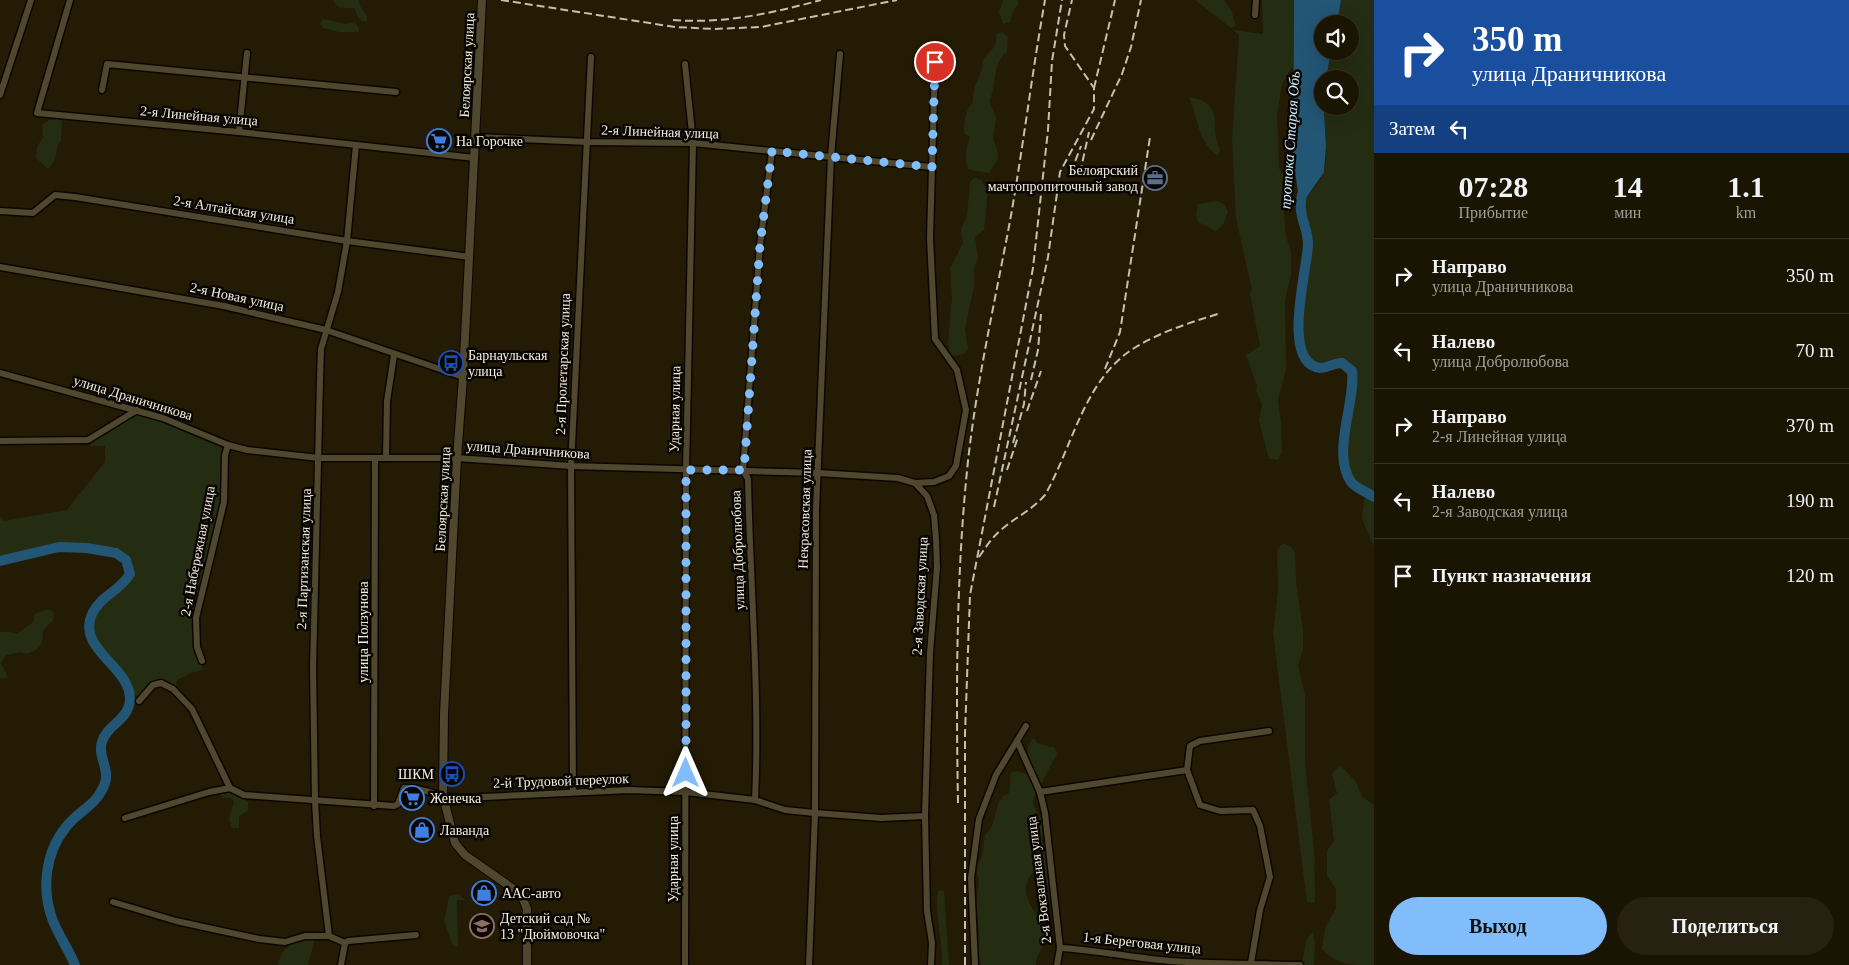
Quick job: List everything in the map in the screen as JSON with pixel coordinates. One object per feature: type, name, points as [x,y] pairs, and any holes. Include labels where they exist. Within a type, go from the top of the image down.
[{"type":"street","points":[[0,95],[31,0]]},
{"type":"street","name":"2-я Линейная улица","points":[[70,0],[37,113],[239,132],[475,158]]},
{"type":"street","name":"Белоярская улица","points":[[482,0],[470,256],[457,458],[444,714],[443,796],[446,816],[455,842],[466,855],[515,890],[523,899],[526,909],[527,965]]},
{"type":"street","points":[[1255,15],[1256,0]]},
{"type":"street","points":[[239,132],[247,52]]},
{"type":"street","name":"Некрасовская улица","points":[[809,965],[815,814],[815,614],[818,473],[831,156],[840,54]]},
{"type":"street","name":"2-я Пролетарская улица","points":[[573,792],[571,466],[591,57]]},
{"type":"street","points":[[915,483],[934,482],[948,476],[956,466],[966,410],[957,370],[935,339],[930,238],[935,62]]},
{"type":"street","points":[[102,90],[107,64],[396,92]]},
{"type":"street","name":"Ударная улица","points":[[684,64],[693,143],[686,470],[685,965]]},
{"type":"street","name":"2-я Линейная улица","points":[[476,137],[588,142],[693,143],[932,167]]},
{"type":"street","name":"2-я Партизанская улица","points":[[329,936],[317,836],[313,668],[321,349],[338,292],[347,241],[356,145]]},
{"type":"street","name":"улица Добролюбова","points":[[755,800],[756,709],[748,479],[744,470],[760,245],[772,151]]},
{"type":"street","name":"2-я Алтайская улица","points":[[0,211],[33,213],[55,195],[347,241],[470,256]]},
{"type":"street","name":"2-я Новая улица","points":[[0,267],[224,306],[326,330],[394,355],[463,377]]},
{"type":"street","points":[[386,458],[387,401],[394,355]]},
{"type":"street","name":"улица Драничникова","points":[[0,373],[137,410],[187,426],[228,445],[247,450],[319,458],[457,458],[571,466],[818,473],[898,478],[915,483]]},
{"type":"street","points":[[0,441],[88,440],[137,410]]},
{"type":"street","name":"2-я Набережная улица","points":[[202,661],[197,647],[196,618],[224,502],[224,455],[228,445]]},
{"type":"street","name":"улица Ползунова","points":[[374,806],[375,458]]},
{"type":"street","name":"2-я Заводская улица","points":[[915,483],[926,496],[934,515],[937,567],[930,653],[925,816],[927,911],[932,943],[931,965]]},
{"type":"street","points":[[125,818],[209,792],[230,788],[192,709],[173,689],[161,683],[153,685],[139,701]]},
{"type":"street","points":[[975,965],[971,878],[980,819],[996,774],[1026,726]]},
{"type":"street","points":[[1251,964],[1259,916],[1270,877],[1260,826],[1253,810],[1220,811],[1200,805],[1187,770],[1190,746],[1200,741],[1269,731]]},
{"type":"street","name":"2-я Вокзальная улица","points":[[1017,741],[1040,792],[1060,948],[1057,965]]},
{"type":"street","points":[[1040,792],[1187,770]]},
{"type":"street","name":"2-й Трудовой переулок","points":[[230,788],[244,795],[374,806],[394,806],[404,788],[422,788],[443,796],[464,798],[629,790],[686,792],[755,800],[785,810],[815,814],[881,818],[925,816]]},
{"type":"street","points":[[113,902],[176,921],[259,939],[285,942],[305,936],[329,936],[346,943]]},
{"type":"street","points":[[341,965],[348,940],[416,935]]},
{"type":"street","name":"1-я Береговая улица","points":[[1060,948],[1093,950],[1114,956],[1172,961],[1300,964]]},
{"type":"green space","points":[[333,0],[359,0],[360,6],[367,16],[367,21],[363,22],[358,17],[354,8],[339,7]]},
{"type":"green space","points":[[1003,0],[1018,0],[1018,5],[1014,9],[1010,22],[1003,24],[999,12]]},
{"type":"green space","points":[[1195,0],[1224,0],[1231,10],[1236,25],[1231,28]]},
{"type":"green space","points":[[1262,0],[1294,0],[1293,66],[1282,84],[1277,115],[1279,168],[1287,183],[1284,214],[1286,237],[1291,251],[1291,275],[1285,300],[1286,370],[1278,399],[1282,452],[1278,460],[1269,459],[1259,421],[1262,404],[1256,391],[1257,386],[1246,355],[1260,346],[1250,293],[1252,290],[1236,218],[1232,139],[1239,35],[1233,30],[1263,34]]},
{"type":"green space","points":[[1341,0],[1374,0],[1374,547],[1362,519],[1365,492],[1353,482],[1346,469],[1344,453],[1352,371],[1342,363],[1321,367],[1313,366],[1301,351],[1298,338],[1297,322],[1308,243],[1300,210],[1324,171],[1326,147],[1324,115],[1359,115],[1359,70],[1328,70],[1329,60],[1359,60],[1359,15],[1338,15]]},
{"type":"green space","points":[[323,19],[346,24],[354,22],[359,28],[359,32],[339,32],[323,28],[320,24]]},
{"type":"green space","points":[[1002,32],[1008,37],[1007,52],[999,62],[989,101],[996,118],[993,139],[998,159],[989,173],[969,170],[966,150],[970,137],[964,133],[964,124],[968,109],[973,102],[974,90],[981,72],[983,60],[995,45],[996,34]]},
{"type":"green space","points":[[1189,97],[1201,100],[1212,110],[1220,149],[1218,156],[1202,137]]},
{"type":"green space","points":[[59,119],[62,121],[61,141],[58,144],[54,160],[48,169],[36,158],[37,147],[43,137],[42,125],[49,120]]},
{"type":"green space","points":[[975,177],[981,180],[988,189],[984,230],[975,237],[978,258],[974,267],[974,286],[965,329],[968,349],[964,354],[954,356],[950,352],[948,344],[952,297],[950,268],[963,243],[961,229],[967,216],[970,182]]},
{"type":"green space","points":[[1217,201],[1224,204],[1228,212],[1223,225],[1216,231],[1198,222],[1196,214],[1198,204]]},
{"type":"green space","points":[[137,410],[228,445],[225,490],[196,618],[203,670],[191,673],[177,680],[176,689],[153,685],[139,701],[126,681],[95,644],[91,635],[90,625],[92,615],[99,603],[130,574],[126,560],[116,553],[87,548],[59,547],[0,561],[0,516],[4,521],[67,510],[105,462],[105,446],[91,446],[88,440]]},
{"type":"green space","points":[[1283,543],[1291,547],[1295,553],[1296,582],[1303,630],[1303,649],[1298,666],[1305,695],[1305,762],[1315,861],[1314,903],[1307,902],[1273,633],[1278,591],[1277,550]]},
{"type":"green space","points":[[51,610],[54,613],[53,620],[43,631],[40,646],[27,654],[21,652],[6,655],[1,663],[8,677],[2,679],[0,677],[0,632],[17,634],[33,622],[35,614]]},
{"type":"green space","points":[[1034,738],[1037,743],[1055,748],[1057,754],[1033,799],[1033,805],[1043,822],[1042,840],[1047,853],[1049,886],[1039,888],[1038,874],[1032,873],[1027,882],[1026,890],[1030,904],[1043,925],[1045,942],[1037,957],[1036,965],[981,965],[977,946],[979,933],[976,902],[979,882],[976,869],[982,855],[985,835],[993,824],[997,806],[1003,796],[1009,793],[1011,772],[1017,771],[1028,775],[1028,751],[1030,742]]},
{"type":"green space","points":[[1340,765],[1356,782],[1362,797],[1374,805],[1374,965],[1344,963],[1333,958],[1322,949],[1325,928],[1336,908],[1336,890],[1327,875],[1327,851],[1334,841],[1329,800],[1337,793],[1332,774]]},
{"type":"green space","points":[[231,791],[248,802],[248,810],[239,816],[239,828],[232,828],[229,819],[234,802],[231,798],[223,798],[218,793]]},
{"type":"green space","points":[[939,890],[944,891],[949,965],[942,965],[937,914]]},
{"type":"green space","points":[[459,894],[465,900],[457,900],[458,947],[453,946],[444,921],[449,896]]},
{"type":"green space","points":[[1313,932],[1315,943],[1314,965],[1302,965],[1306,940]]},
{"type":"green space","points":[[315,938],[308,965],[278,965],[282,953],[289,946]]},
{"type":"water","points":[[1294,0],[1341,0],[1338,15],[1314,15],[1314,60],[1329,60],[1328,70],[1314,70],[1314,115],[1324,115],[1326,147],[1324,172],[1300,207],[1293,156]]},
{"type":"waterway","name":"протока Старая Обь","points":[[1302,195],[1301,209],[1308,244],[1299,313],[1301,350],[1308,362],[1320,368],[1342,363],[1352,371],[1351,397],[1345,427],[1343,457],[1345,470],[1353,484],[1374,497]]},
{"type":"waterway","points":[[0,561],[59,547],[87,548],[116,553],[126,560],[130,574],[121,585],[95,608],[89,626],[91,637],[97,648],[122,677],[128,687],[129,706],[122,718],[108,731],[102,742],[101,752],[106,773],[102,791],[93,803],[71,821],[59,837],[53,848],[47,872],[46,884],[49,909],[55,927],[75,965]]},
{"type":"railway","points":[[501,0],[675,27],[714,29],[761,27],[897,0]]},
{"type":"railway","points":[[673,20],[730,19],[821,0]]},
{"type":"railway","points":[[958,803],[959,589],[968,461],[981,371],[1015,194],[1045,0]]},
{"type":"railway","points":[[965,965],[965,734],[970,595],[1033,268],[1048,130],[1052,61],[1062,0]]},
{"type":"railway","points":[[994,507],[1048,257],[1060,172],[1094,109],[1094,88],[1065,46],[1064,35],[1072,0]]},
{"type":"railway","points":[[1094,88],[1115,0]]},
{"type":"railway","points":[[1091,140],[1122,74],[1131,47],[1141,0]]},
{"type":"railway","points":[[1080,173],[1089,132]]},
{"type":"railway","points":[[1105,369],[1120,332],[1150,137]]},
{"type":"railway","points":[[1071,172],[1081,146]]},
{"type":"railway","points":[[979,557],[998,532],[1035,505],[1045,495],[1092,395],[1104,376],[1118,360],[1156,336],[1188,323],[1221,313]]},
{"type":"railway","points":[[1031,380],[1038,350],[1041,314]]},
{"type":"railway","points":[[1027,411],[1041,371]]},
{"type":"railway","points":[[1013,443],[1024,404],[1026,382]]},
{"type":"railway","points":[[1007,470],[1018,437]]},
{"type":"place","name":"На Горочке","points":[[439,141]]},
{"type":"place","name":"Белоярский мачтопропиточный завод","points":[[1155,178]]},
{"type":"place","name":"Барнаульская улица","points":[[451,363]]},
{"type":"place","name":"ШКМ","points":[[452,774]]},
{"type":"place","name":"Женечка","points":[[412,798]]},
{"type":"place","name":"Лаванда","points":[[422,830]]},
{"type":"place","name":"ААС-авто","points":[[484,893]]},
{"type":"place","name":"Детский сад № 13 \"Дюймовочка\"","points":[[482,926]]},
{"type":"route","points":[[686,773],[686,470],[744,470],[760,245],[772,151],[932,167],[935,62]]}]
